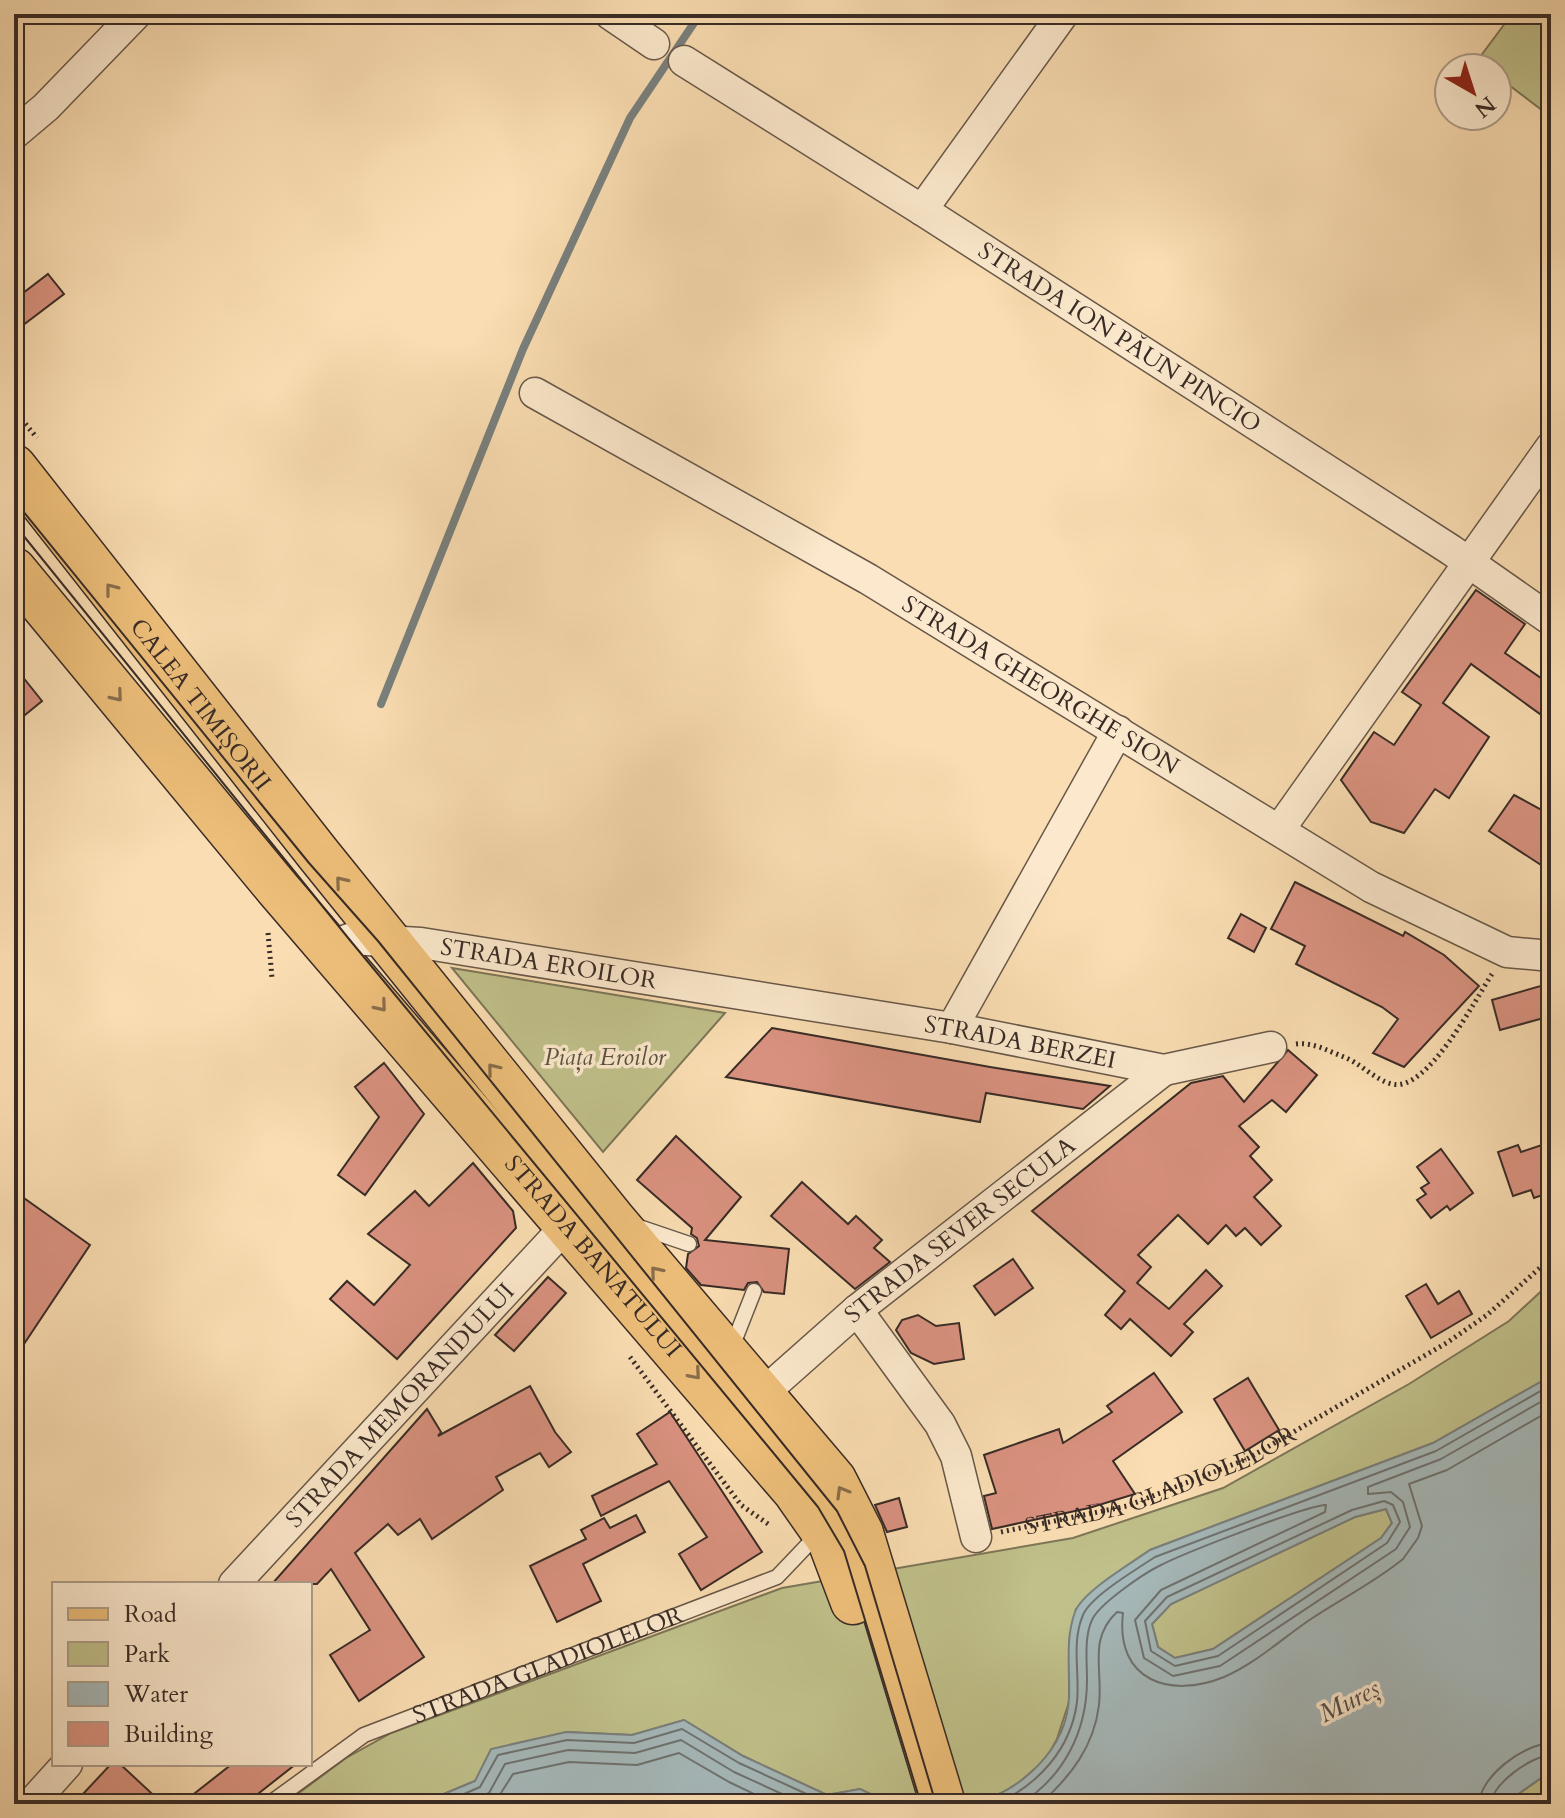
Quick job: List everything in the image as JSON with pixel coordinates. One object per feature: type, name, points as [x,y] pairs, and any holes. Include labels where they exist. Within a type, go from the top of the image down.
[{"type":"main road","name":"CALEA TIMIȘORII","points":[[14,467],[319,855],[391,941]]},
{"type":"main road","points":[[14,570],[330,947]]},
{"type":"main road","name":"STRADA BANATULUI","points":[[391,941],[615,1222],[728,1359],[834,1480],[847,1500],[858,1568]]},
{"type":"main road","name":"STRADA BANATULUI","points":[[330,947],[858,1568]]},
{"type":"main road","points":[[858,1568],[915,1804]]},
{"type":"main road","points":[[858,1568],[943,1804]]},
{"type":"street","points":[[14,134],[46,107],[136,14]]},
{"type":"street","points":[[610,14],[654,44]]},
{"type":"street","points":[[922,210],[1063,14]]},
{"type":"street","name":"STRADA ION PĂUN PINCIO","points":[[684,61],[922,210],[1467,561],[1551,620]]},
{"type":"street","name":"STRADA GHEORGHE SION","points":[[535,393],[868,579],[1371,887],[1507,952],[1551,956]]},
{"type":"street","points":[[1279,830],[1467,561],[1551,447]]},
{"type":"street","points":[[952,1028],[1118,731]]},
{"type":"street","name":"STRADA EROILOR","points":[[330,947],[349,939],[421,943],[768,1001]]},
{"type":"street","name":"STRADA BERZEI","points":[[768,1001],[952,1028],[1164,1070],[1271,1047]]},
{"type":"street","name":"STRADA SEVER SECULA","points":[[760,1396],[857,1310],[1164,1070]]},
{"type":"street","name":"STRADA MEMORANDULUI","points":[[236,1582],[567,1225]]},
{"type":"street","points":[[857,1310],[940,1424],[956,1456],[976,1537]]},
{"type":"street","points":[[31,1804],[65,1766]]},
{"type":"lane","points":[[615,1222],[689,1244]]},
{"type":"lane","points":[[728,1359],[754,1291]]},
{"type":"lane","name":"STRADA GLADIOLELOR","points":[[269,1804],[335,1754],[379,1729],[777,1577],[823,1528]]},
{"type":"path","points":[[1271,1047],[1307,1043],[1350,1059],[1393,1085],[1411,1084],[1428,1070],[1507,952]]},
{"type":"path","name":"STRADA GLADIOLELOR","points":[[976,1537],[1127,1506],[1247,1459],[1448,1342],[1487,1315],[1551,1258]]},
{"type":"path","points":[[622,1347],[741,1505],[771,1526]]},
{"type":"green space","points":[[1512,14],[1551,14],[1551,117],[1513,88],[1513,52],[1484,52]]},
{"type":"green space","name":"Piața Eroilor","points":[[452,968],[725,1013],[603,1152]]},
{"type":"green space","points":[[1551,1282],[1551,1376],[1433,1443],[1150,1550],[1076,1609],[1069,1641],[1069,1702],[1057,1739],[1046,1759],[1014,1787],[984,1801],[892,1804],[860,1789],[827,1795],[743,1756],[684,1720],[632,1735],[566,1732],[475,1781],[420,1804],[284,1804],[346,1758],[391,1733],[782,1588],[1073,1538],[1223,1488],[1409,1384],[1509,1321]]},
{"type":"green space","points":[[1386,1509],[1392,1523],[1381,1538],[1213,1649],[1175,1658],[1158,1647],[1152,1624],[1171,1604],[1355,1517]]},
{"type":"green space","points":[[1551,1771],[1551,1804],[1504,1804]]},
{"type":"water","name":"Mureș","points":[[1551,1376],[1551,1771],[1504,1804],[974,1804],[991,1798],[1024,1778],[1038,1765],[1060,1734],[1069,1697],[1072,1622],[1080,1604],[1098,1587],[1150,1550],[1433,1443]],"holes":[[[1386,1509],[1392,1523],[1381,1538],[1213,1649],[1175,1658],[1158,1647],[1152,1624],[1171,1604],[1355,1517]]]},
{"type":"water","points":[[684,1720],[743,1756],[827,1795],[860,1789],[892,1804],[420,1804],[475,1781],[491,1749],[566,1732],[632,1735]]},
{"type":"building","points":[[48,274],[64,294],[14,332],[14,300]]},
{"type":"building","points":[[1476,590],[1525,624],[1505,653],[1551,685],[1551,722],[1471,664],[1443,703],[1489,737],[1449,798],[1435,789],[1404,833],[1371,822],[1341,780],[1374,732],[1394,745],[1421,705],[1402,692]]},
{"type":"building","points":[[14,666],[42,701],[14,724]]},
{"type":"building","points":[[1514,795],[1551,815],[1551,851],[1541,865],[1489,831]]},
{"type":"building","points":[[1295,882],[1403,936],[1405,932],[1444,955],[1479,986],[1404,1067],[1373,1053],[1398,1019],[1382,1007],[1296,964],[1305,946],[1271,929]]},
{"type":"building","points":[[1241,914],[1266,928],[1254,952],[1228,938]]},
{"type":"building","points":[[1551,983],[1551,1016],[1500,1030],[1492,1000]]},
{"type":"building","points":[[772,1028],[1110,1086],[1083,1109],[986,1093],[980,1122],[726,1077]]},
{"type":"building","points":[[1288,1050],[1317,1075],[1286,1112],[1272,1100],[1239,1126],[1259,1147],[1250,1156],[1272,1180],[1254,1197],[1281,1226],[1261,1245],[1245,1228],[1236,1236],[1226,1225],[1208,1244],[1178,1215],[1138,1255],[1151,1267],[1137,1283],[1169,1309],[1206,1270],[1222,1286],[1184,1324],[1193,1332],[1171,1356],[1130,1319],[1121,1329],[1105,1315],[1125,1291],[1032,1211],[1191,1083],[1223,1076],[1244,1102]]},
{"type":"building","points":[[384,1063],[424,1114],[365,1195],[338,1175],[379,1117],[355,1087]]},
{"type":"building","points":[[676,1136],[741,1197],[705,1240],[789,1249],[784,1294],[764,1292],[757,1282],[748,1283],[744,1290],[701,1285],[686,1268],[688,1254],[699,1246],[697,1238],[691,1234],[692,1228],[637,1180]]},
{"type":"building","points":[[1551,1142],[1551,1192],[1534,1198],[1531,1190],[1513,1196],[1498,1152],[1518,1145],[1521,1152]]},
{"type":"building","points":[[1441,1149],[1473,1193],[1450,1210],[1447,1206],[1431,1218],[1417,1200],[1426,1194],[1421,1188],[1429,1183],[1417,1167]]},
{"type":"building","points":[[473,1163],[513,1211],[516,1228],[397,1359],[330,1299],[347,1281],[374,1305],[410,1265],[368,1234],[415,1191],[429,1206]]},
{"type":"building","points":[[802,1182],[848,1224],[856,1216],[882,1240],[874,1248],[890,1262],[855,1289],[771,1216]]},
{"type":"building","points":[[14,1191],[90,1245],[14,1359]]},
{"type":"building","points":[[1013,1259],[1033,1288],[995,1315],[974,1286]]},
{"type":"building","points":[[548,1277],[566,1293],[514,1351],[495,1335]]},
{"type":"building","points":[[1426,1284],[1438,1304],[1459,1291],[1472,1314],[1431,1338],[1406,1296]]},
{"type":"building","points":[[918,1315],[936,1326],[959,1323],[964,1359],[934,1364],[911,1353],[896,1330],[902,1320]]},
{"type":"building","points":[[1154,1373],[1182,1412],[1113,1461],[1135,1494],[1089,1508],[992,1529],[984,1496],[996,1493],[984,1455],[1059,1429],[1063,1443],[1112,1412],[1107,1406]]},
{"type":"building","points":[[1248,1378],[1279,1430],[1245,1451],[1214,1399]]},
{"type":"building","points":[[530,1386],[555,1432],[571,1452],[549,1467],[540,1453],[496,1477],[503,1490],[432,1539],[420,1519],[398,1535],[388,1524],[355,1553],[424,1657],[359,1701],[330,1655],[370,1630],[331,1569],[317,1584],[274,1582],[427,1409],[441,1432],[438,1436]]},
{"type":"building","points":[[670,1412],[762,1552],[701,1590],[679,1554],[707,1537],[669,1481],[601,1516],[592,1496],[657,1464],[637,1434]]},
{"type":"building","points":[[899,1498],[907,1527],[887,1532],[875,1505]]},
{"type":"building","points":[[636,1515],[645,1532],[583,1564],[601,1601],[557,1622],[530,1566],[586,1539],[581,1530],[604,1518],[610,1528]]},
{"type":"building","points":[[109,1766],[122,1766],[163,1804],[94,1804],[83,1794]]},
{"type":"building","points":[[229,1766],[293,1766],[245,1804],[181,1804]]},
{"type":"waterway","points":[[381,704],[523,349],[630,118],[700,14]]},
{"type":"tram line","points":[[14,500],[309,863],[378,941],[837,1511],[865,1566],[936,1804]]},
{"type":"tram line","points":[[14,524],[349,939],[818,1507],[844,1551],[921,1804]]}]
